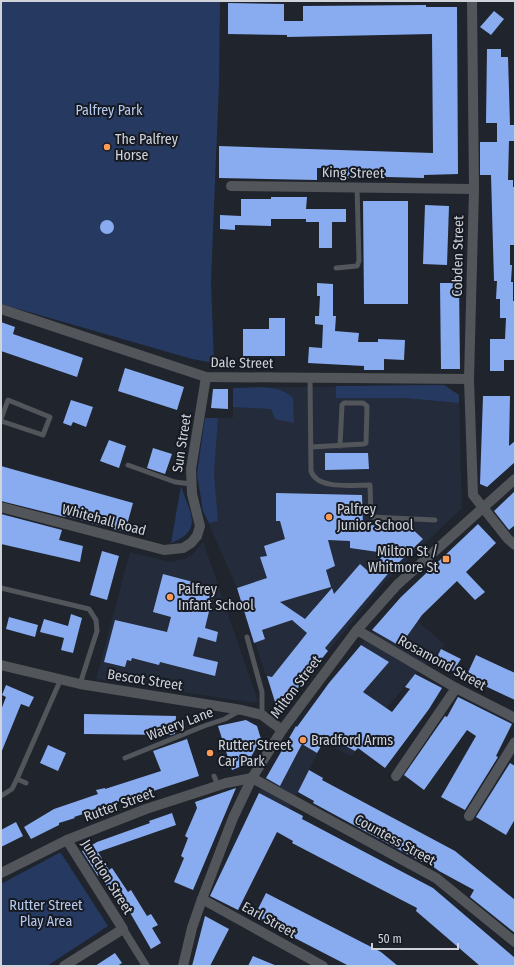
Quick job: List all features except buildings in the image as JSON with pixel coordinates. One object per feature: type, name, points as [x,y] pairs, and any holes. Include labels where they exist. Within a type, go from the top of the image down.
[{"type":"street","name":"Cobden Street","points":[[472,1],[474,188],[469,379],[474,495],[483,508],[515,545]]},
{"type":"street","name":"King Street","points":[[231,186],[474,188]]},
{"type":"street","name":"Dale Street","points":[[1,309],[206,377],[469,379]]},
{"type":"street","name":"Sun Street","points":[[197,536],[200,526],[191,484],[191,469],[206,377]]},
{"type":"street","name":"Milton Street","points":[[183,966],[192,928],[233,818],[252,778],[282,730],[357,630],[397,585],[515,479]]},
{"type":"street","name":"Whitehall Road","points":[[1,507],[164,550],[183,548],[191,543],[197,536]]},
{"type":"street","name":"Rosamond Street","points":[[357,630],[456,688],[515,718]]},
{"type":"street","name":"Bescot Street","points":[[1,665],[60,681],[242,710],[262,716],[282,730]]},
{"type":"street","points":[[396,776],[456,688]]},
{"type":"street","points":[[469,816],[515,742]]},
{"type":"street","name":"Rutter Street","points":[[1,873],[67,840],[146,810],[218,786],[252,778]]},
{"type":"street","name":"Countess Street","points":[[252,778],[436,878],[515,942]]},
{"type":"street","name":"Junction Street","points":[[67,840],[123,929]]},
{"type":"street","name":"Earl Street","points":[[202,899],[323,966]]},
{"type":"street","points":[[64,966],[123,929],[146,966]]},
{"type":"lane","points":[[336,268],[357,266],[359,261],[357,187]]},
{"type":"lane","points":[[310,378],[311,471],[317,481],[326,484],[370,485],[370,516],[435,520]]},
{"type":"lane","points":[[8,400],[50,417],[43,435],[1,420],[8,400]]},
{"type":"lane","points":[[311,447],[340,446],[364,444],[367,442],[367,406],[363,403],[344,403],[342,405],[340,446]]},
{"type":"lane","points":[[128,465],[175,482],[191,484]]},
{"type":"lane","points":[[1,588],[89,609],[96,620],[97,631],[80,684]]},
{"type":"lane","points":[[247,637],[262,692],[262,716]]},
{"type":"lane","points":[[1,796],[12,789],[60,681]]},
{"type":"lane","name":"Watery Lane","points":[[125,758],[200,730],[242,710]]},
{"type":"lane","points":[[214,776],[218,786]]},
{"type":"lane","points":[[17,779],[26,784]]},
{"type":"shaded area","name":"Palfrey Junior School","points":[[444,385],[459,395],[462,508],[386,581],[290,698],[275,702],[237,588],[203,511],[197,474],[205,418],[233,418],[233,388]]},
{"type":"shaded area","name":"Palfrey Infant School","points":[[203,541],[258,701],[254,703],[96,679],[130,552],[170,562],[184,559],[193,554]]},
{"type":"shaded area","points":[[397,603],[445,645],[415,674],[386,709],[352,756],[323,743],[275,837],[245,822],[266,778],[296,726],[300,723],[329,683]]},
{"type":"green space","name":"Palfrey Park","points":[[1,1],[220,1],[219,84],[211,281],[214,363],[192,359],[1,304]]},
{"type":"green space","points":[[444,385],[459,395],[459,403],[405,398],[336,398],[336,386]]},
{"type":"green space","points":[[265,387],[287,393],[293,398],[294,423],[275,419],[271,409],[233,407],[233,388]]},
{"type":"green space","points":[[205,418],[218,418],[214,474],[218,521],[209,523],[203,511],[197,474]]},
{"type":"green space","points":[[181,486],[192,519],[191,526],[182,538],[171,543]]},
{"type":"green space","name":"Rutter Street Play Area","points":[[61,853],[108,926],[47,966],[1,966],[1,884]]},
{"type":"place","name":"The Palfrey Horse","points":[[107,147]]},
{"type":"place","name":"Palfrey Junior School","points":[[329,517]]},
{"type":"place","name":"Milton St / Whitmore St","points":[[446,559]]},
{"type":"place","name":"Palfrey Infant School","points":[[170,597]]},
{"type":"place","name":"Bradford Arms","points":[[303,740]]},
{"type":"place","name":"Rutter Street Car Park","points":[[210,753]]}]
